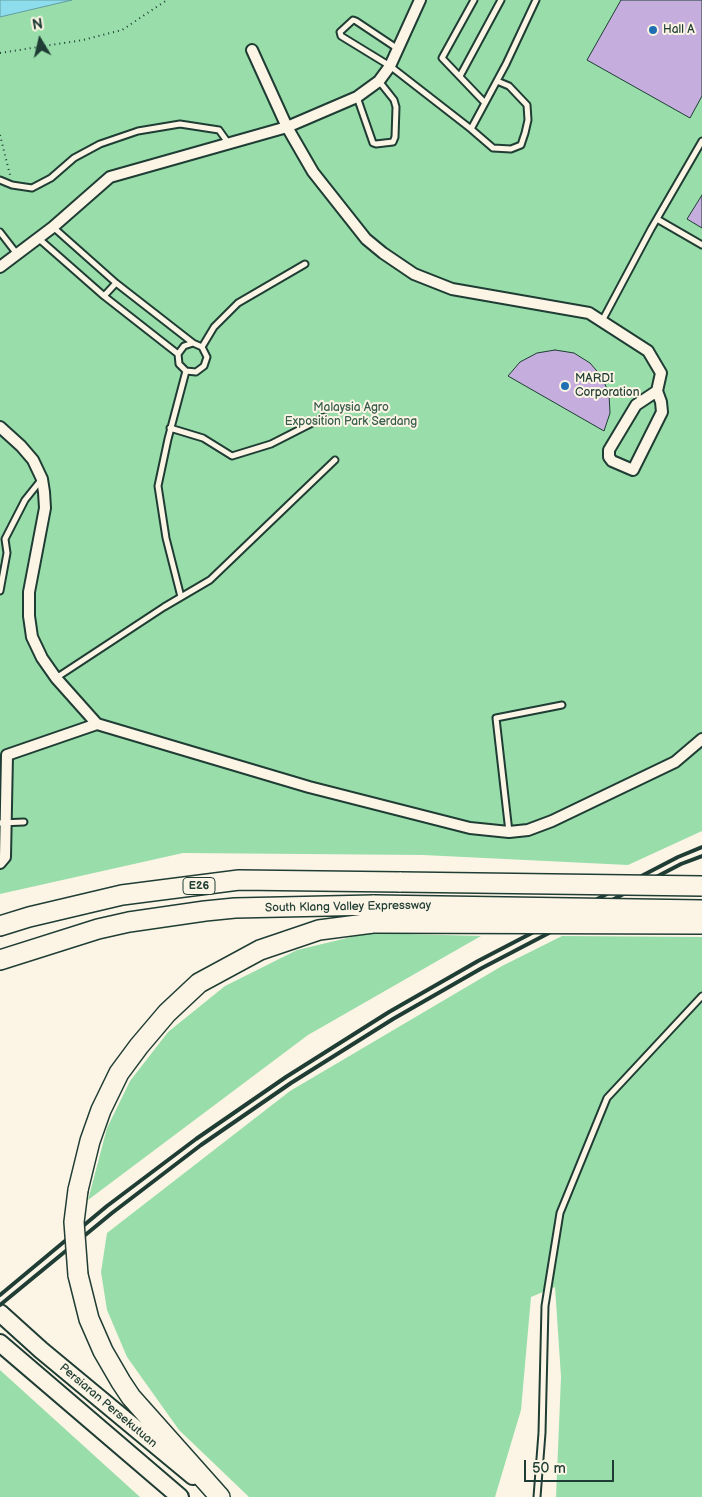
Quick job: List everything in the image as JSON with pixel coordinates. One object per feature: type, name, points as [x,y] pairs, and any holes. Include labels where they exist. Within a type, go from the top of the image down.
[{"type":"highway","name":"South Klang Valley Expressway","points":[[0,926],[29,917],[122,896],[239,880],[702,886]]},
{"type":"highway","name":"South Klang Valley Expressway","points":[[0,960],[98,929],[129,922],[235,908],[373,914],[702,910]]},
{"type":"highway","points":[[219,1497],[131,1397],[121,1382],[103,1352],[89,1319],[78,1275],[74,1222],[78,1190],[90,1141],[101,1110],[119,1074],[144,1040],[167,1013],[199,983],[260,950],[373,914],[702,924]]},
{"type":"main road","name":"Persiaran Persekutuan","points":[[0,1313],[41,1350],[219,1497]]},
{"type":"main road","name":"Persiaran Persekutuan","points":[[0,1343],[180,1497]]},
{"type":"street","points":[[0,267],[53,228],[110,177],[287,127],[357,97],[380,81],[390,66],[420,0]]},
{"type":"street","points":[[252,50],[287,127],[313,172],[366,239],[383,253],[414,274],[452,289],[589,313],[648,350],[661,373],[657,391],[662,412],[633,470],[612,461],[609,457],[609,450],[636,406],[657,391]]},
{"type":"street","points":[[0,427],[33,460],[42,479],[45,508],[29,592],[29,616],[32,637],[42,658],[56,678],[97,724],[328,792],[470,828],[510,832],[528,830],[552,821],[675,762],[702,739]]},
{"type":"street","points":[[0,863],[5,857],[3,754],[97,724]]},
{"type":"lane","points":[[474,0],[442,58],[485,103]]},
{"type":"lane","points":[[460,76],[501,0]]},
{"type":"lane","points":[[471,129],[497,81],[536,0]]},
{"type":"lane","points":[[398,49],[354,20],[340,32],[341,36],[390,66],[494,148],[511,149],[521,144],[528,120],[527,105],[508,86],[497,81]]},
{"type":"lane","points":[[357,97],[373,143],[392,142],[395,137],[396,107],[394,100],[380,81]]},
{"type":"lane","points":[[0,180],[12,185],[32,188],[50,178],[74,158],[100,144],[138,131],[180,124],[219,130],[229,144]]},
{"type":"lane","points":[[601,321],[657,218],[702,141]]},
{"type":"lane","points":[[657,218],[702,245]]},
{"type":"lane","points":[[53,228],[116,283],[202,348],[207,357],[204,366],[196,372],[186,371],[178,364],[178,354],[184,346],[193,343]]},
{"type":"lane","points":[[0,232],[17,254]]},
{"type":"lane","points":[[38,238],[104,296],[178,354]]},
{"type":"lane","points":[[202,348],[214,327],[238,303],[305,264]]},
{"type":"lane","points":[[104,296],[116,283]]},
{"type":"lane","points":[[181,597],[166,538],[158,486],[170,428],[186,371]]},
{"type":"lane","points":[[170,428],[202,438],[232,456],[271,444],[324,417]]},
{"type":"lane","points":[[56,678],[210,580],[230,563],[254,537],[335,460]]},
{"type":"lane","points":[[0,591],[7,553],[3,540],[25,500],[42,479]]},
{"type":"lane","points":[[510,832],[496,718],[562,705]]},
{"type":"lane","points":[[3,822],[24,822]]},
{"type":"lane","points":[[537,1497],[542,1433],[545,1306],[560,1213],[607,1098],[702,996]]},
{"type":"path","points":[[0,52],[83,40],[122,30],[167,0]]},
{"type":"path","points":[[0,136],[12,185]]},
{"type":"green space","name":"Malaysia Agro Exposition Park Serdang","points":[[0,0],[702,0],[702,831],[628,865],[423,855],[183,853],[0,894]]},
{"type":"green space","points":[[368,933],[481,936],[308,1035],[88,1200],[107,1128],[130,1081],[168,1032],[225,986],[297,950]]},
{"type":"green space","points":[[562,936],[702,937],[702,1497],[556,1497],[561,1377],[555,1287],[531,1297],[521,1410],[495,1497],[249,1497],[179,1430],[127,1357],[107,1310],[101,1272],[107,1233],[290,1091],[502,966]]},
{"type":"green space","points":[[0,1370],[140,1497],[0,1497]]},
{"type":"water","points":[[0,0],[72,0],[0,17]]},
{"type":"building","name":"Hall A","points":[[621,0],[702,0],[702,96],[690,118],[587,60]]},
{"type":"building","points":[[702,195],[702,228],[687,219]]},
{"type":"building","name":"MARDI Corporation","points":[[555,350],[574,353],[590,363],[602,377],[609,394],[610,413],[604,431],[508,376],[520,362],[537,353]]},
{"type":"railway","points":[[0,1295],[107,1206],[196,1139],[286,1077],[389,1012],[478,961],[678,857],[702,847]]},
{"type":"railway","points":[[0,1305],[112,1213],[201,1145],[291,1083],[393,1019],[482,968],[681,864],[702,856]]},
{"type":"place","name":"Hall A","points":[[653,30]]},
{"type":"place","name":"MARDI Corporation","points":[[565,386]]}]
